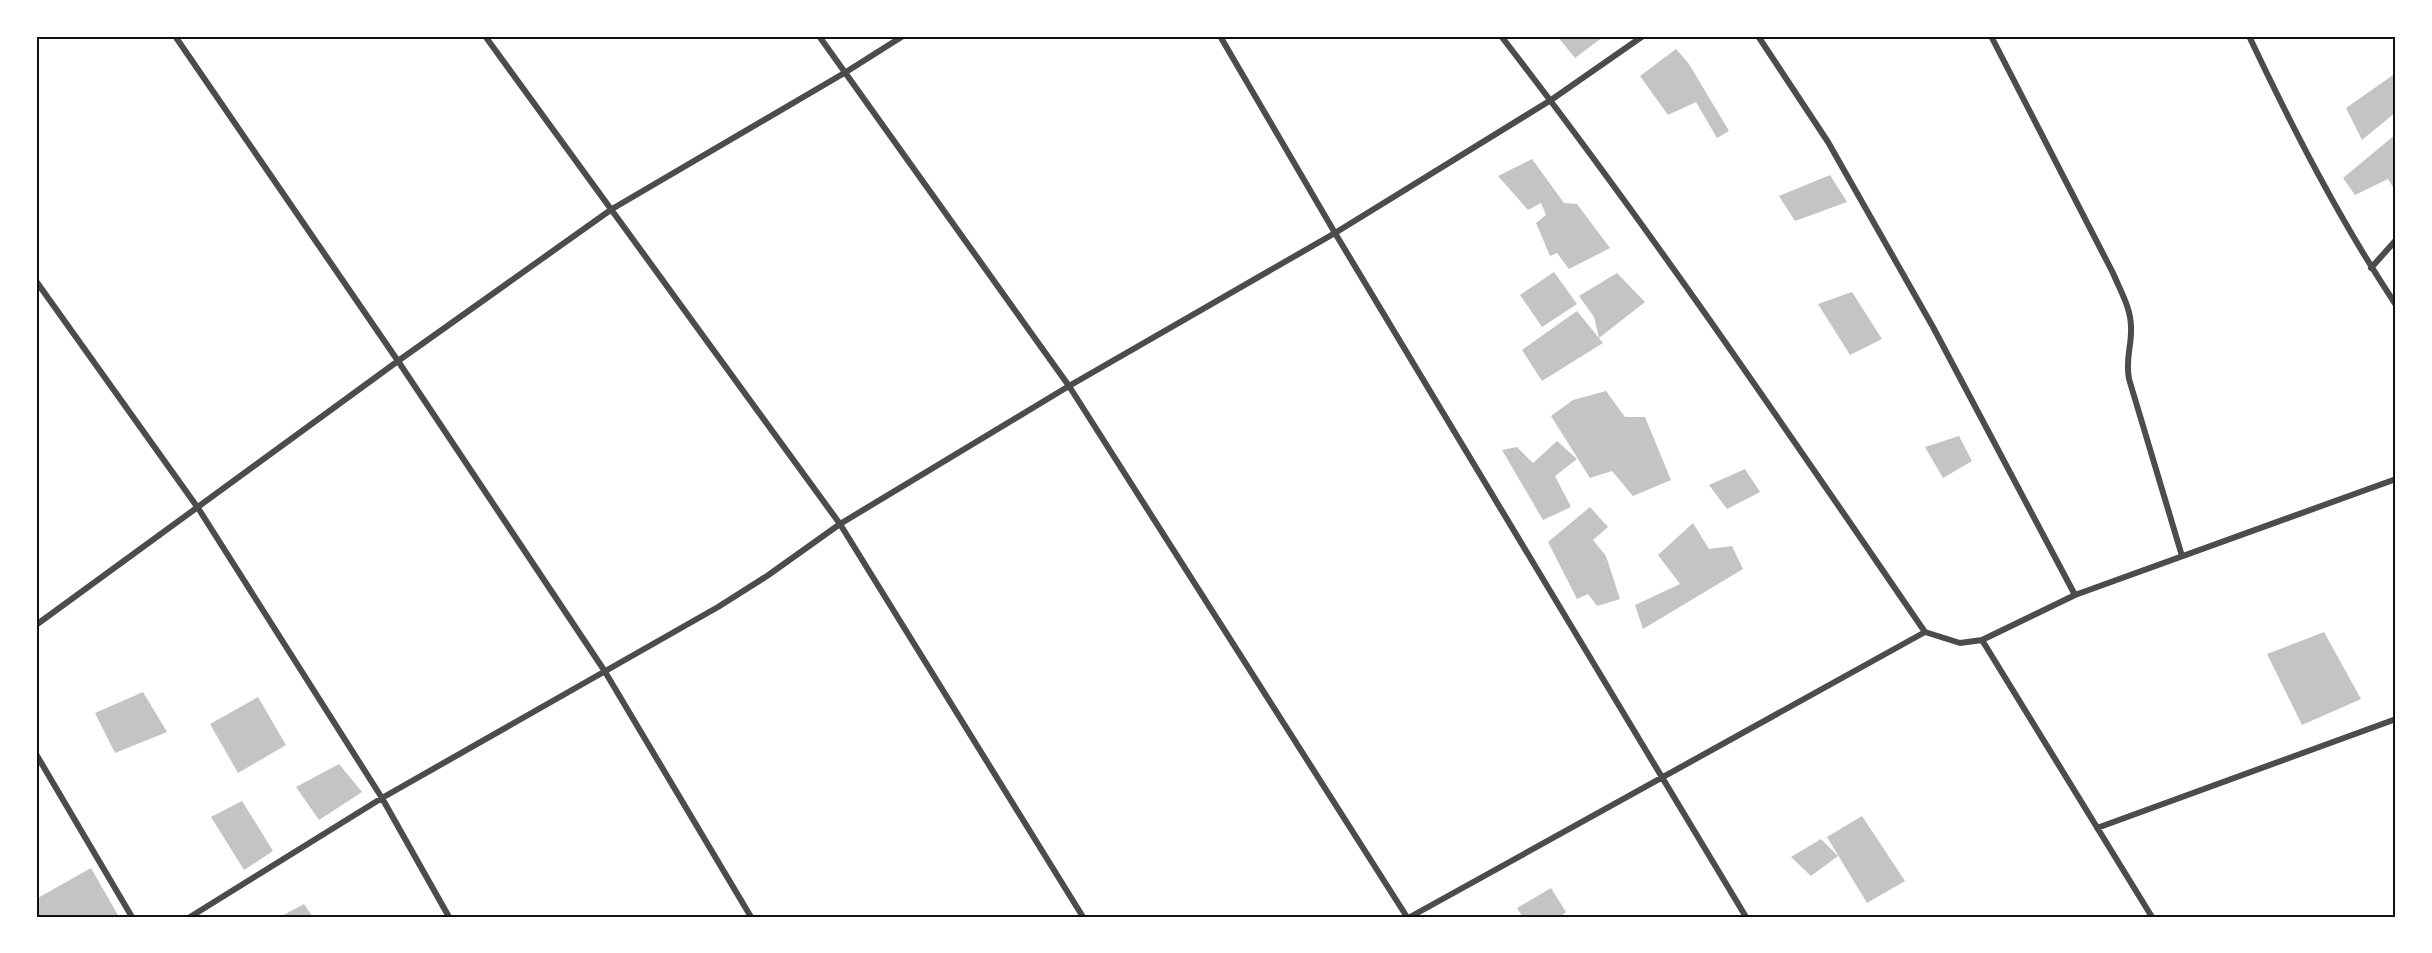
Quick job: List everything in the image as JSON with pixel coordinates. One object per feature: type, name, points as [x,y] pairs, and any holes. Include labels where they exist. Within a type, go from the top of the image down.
[{"type":"street","points":[[175,36],[398,361],[604,670],[751,917]]},
{"type":"street","points":[[485,36],[840,525],[1083,917]]},
{"type":"street","points":[[819,36],[1069,386],[1409,917],[1925,632]]},
{"type":"street","points":[[36,625],[398,361],[612,209],[846,72],[903,36]]},
{"type":"street","points":[[1220,36],[1746,917]]},
{"type":"street","points":[[1501,36],[1551,100],[1737,359],[1925,632],[1960,644],[1982,640],[2075,596],[2396,479]]},
{"type":"street","points":[[190,917],[382,798],[718,607],[840,525],[1069,386],[1335,232],[1551,100],[1643,36]]},
{"type":"street","points":[[1758,36],[1828,142],[1933,327],[2075,596]]},
{"type":"street","points":[[1991,36],[2113,273],[2129,313],[2131,328],[2126,362],[2129,379],[2182,556]]},
{"type":"street","points":[[2249,36],[2296,134],[2371,268],[2396,305]]},
{"type":"street","points":[[2371,268],[2396,240]]},
{"type":"street","points":[[36,281],[198,508],[382,798],[449,917]]},
{"type":"street","points":[[1982,640],[2152,917]]},
{"type":"street","points":[[2097,828],[2396,719]]},
{"type":"street","points":[[36,754],[132,917]]},
{"type":"building","points":[[1557,36],[1602,36],[1603,37],[1575,58]]},
{"type":"building","points":[[1676,49],[1689,64],[1729,131],[1717,138],[1696,102],[1668,115],[1640,76]]},
{"type":"building","points":[[2396,73],[2396,112],[2362,140],[2346,108]]},
{"type":"building","points":[[2396,134],[2396,192],[2388,179],[2355,195],[2343,178]]},
{"type":"building","points":[[1532,159],[1564,203],[1577,204],[1610,248],[1569,269],[1557,253],[1550,256],[1536,223],[1546,215],[1541,203],[1528,210],[1498,176]]},
{"type":"building","points":[[1830,175],[1847,202],[1795,221],[1779,196]]},
{"type":"building","points":[[1554,272],[1577,304],[1542,327],[1520,295]]},
{"type":"building","points":[[1617,273],[1645,302],[1599,338],[1594,317],[1579,296]]},
{"type":"building","points":[[1852,292],[1882,339],[1850,355],[1818,304]]},
{"type":"building","points":[[1577,311],[1603,343],[1542,381],[1522,350]]},
{"type":"building","points":[[1606,391],[1625,417],[1645,417],[1671,480],[1633,496],[1612,471],[1590,478],[1551,416],[1573,400]]},
{"type":"building","points":[[1959,436],[1972,461],[1943,478],[1925,447]]},
{"type":"building","points":[[1557,441],[1577,459],[1555,476],[1571,507],[1543,520],[1502,450],[1517,447],[1533,463]]},
{"type":"building","points":[[1745,469],[1760,492],[1727,509],[1709,485]]},
{"type":"building","points":[[1590,507],[1608,527],[1593,540],[1606,556],[1620,599],[1597,606],[1588,594],[1577,599],[1548,542]]},
{"type":"building","points":[[1693,523],[1709,549],[1732,546],[1743,569],[1643,629],[1635,605],[1680,584],[1658,555]]},
{"type":"building","points":[[2324,632],[2361,699],[2302,725],[2267,654]]},
{"type":"building","points":[[143,692],[167,732],[115,753],[95,713]]},
{"type":"building","points":[[258,697],[286,745],[238,773],[210,724]]},
{"type":"building","points":[[339,764],[362,792],[319,820],[296,787]]},
{"type":"building","points":[[242,801],[273,851],[244,870],[211,817]]},
{"type":"building","points":[[1862,816],[1905,881],[1867,903],[1827,837]]},
{"type":"building","points":[[1821,839],[1838,856],[1811,876],[1791,857]]},
{"type":"building","points":[[91,868],[119,917],[36,917],[36,899]]},
{"type":"building","points":[[1551,888],[1566,912],[1560,917],[1523,917],[1517,908]]},
{"type":"building","points":[[304,904],[313,917],[280,917]]}]
